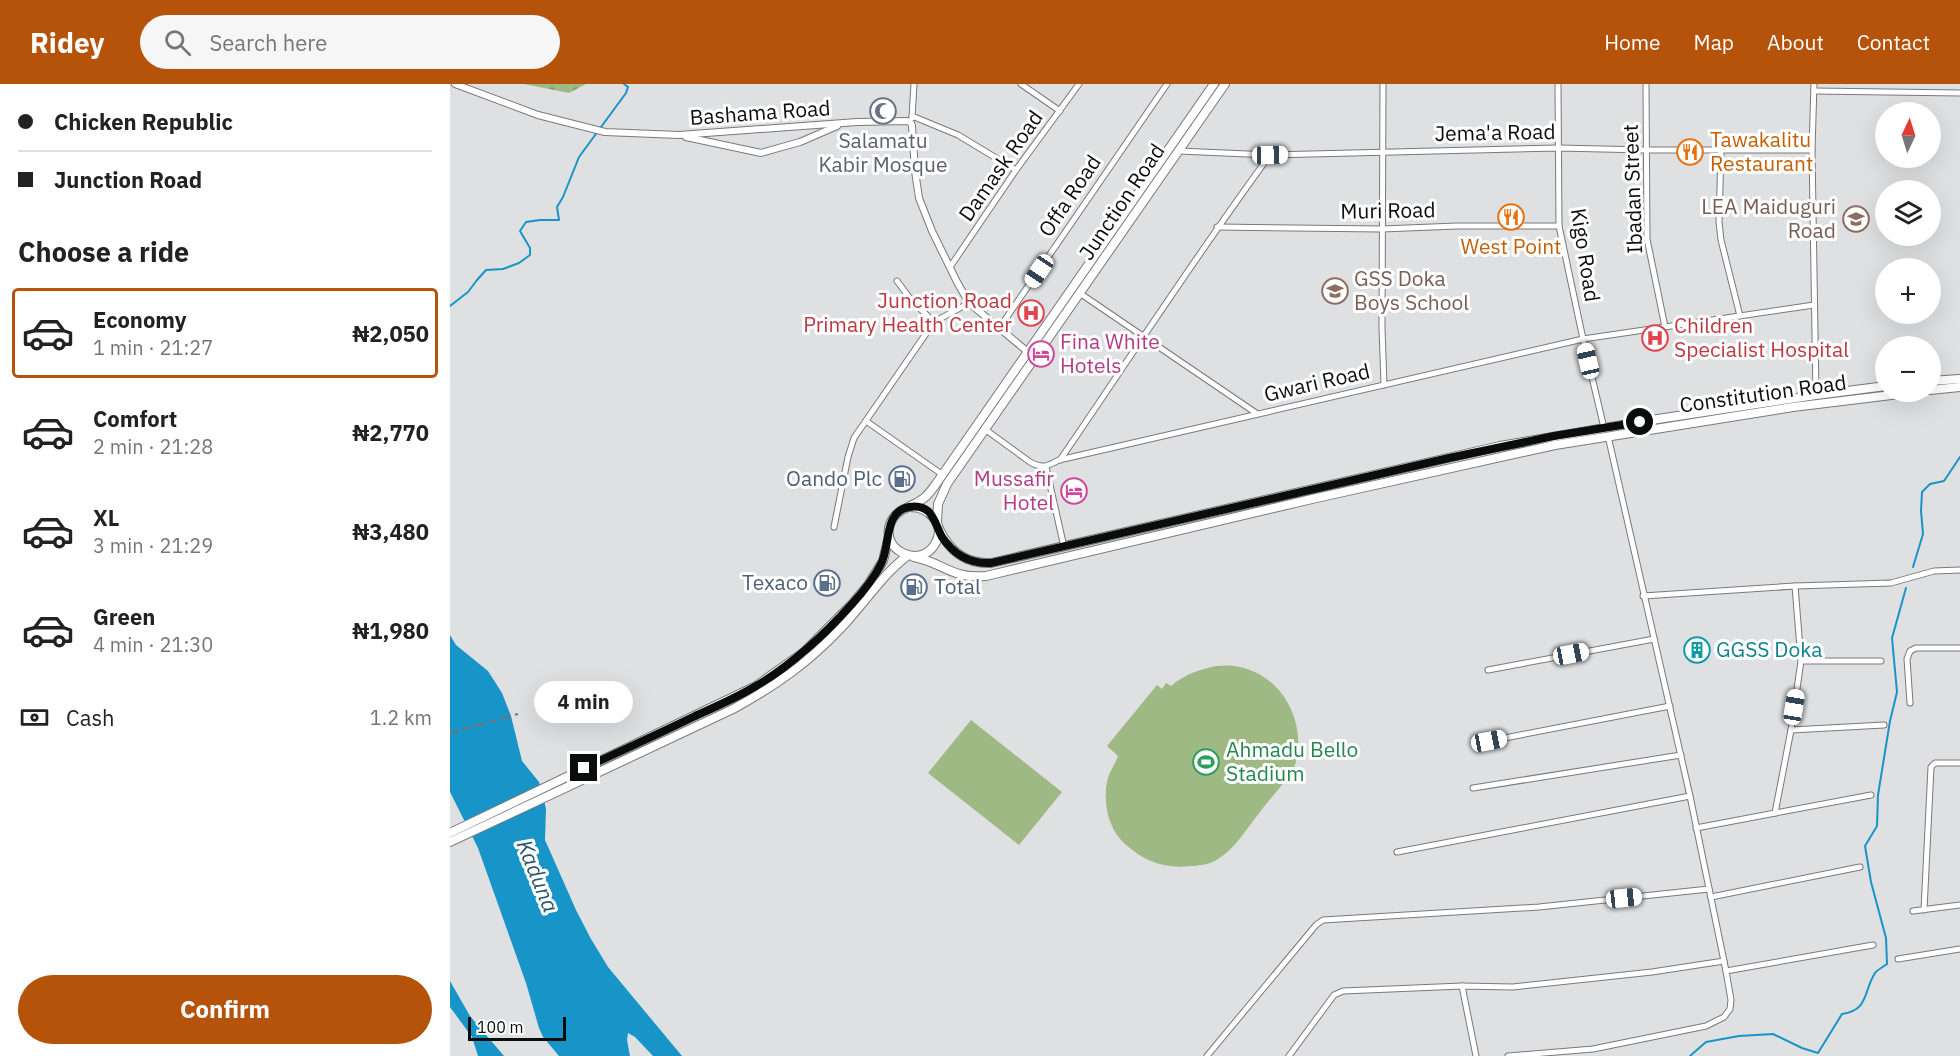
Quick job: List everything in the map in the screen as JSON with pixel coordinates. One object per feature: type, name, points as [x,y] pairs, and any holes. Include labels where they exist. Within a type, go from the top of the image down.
[{"type":"main road","name":"Junction Road","points":[[910,507],[925,497],[943,475],[1214,84]]},
{"type":"main road","name":"Junction Road","points":[[938,526],[938,504],[942,493],[1226,84]]},
{"type":"main road","points":[[1941,380],[1960,379]]},
{"type":"main road","name":"Constitution Road","points":[[938,526],[943,537],[956,553],[971,562],[981,564],[1002,562],[1606,432],[1816,395],[1875,387]]},
{"type":"main road","points":[[1941,389],[1960,387]]},
{"type":"main road","name":"Constitution Road","points":[[1606,432],[1875,397]]},
{"type":"main road","points":[[450,833],[566,781],[733,709],[790,675],[840,629],[886,575],[911,556],[929,551],[938,538],[938,526],[932,515],[926,510],[910,507],[896,514],[889,528],[883,561],[853,603],[804,652],[756,686],[566,781],[450,842]]},
{"type":"main road","name":"Constitution Road","points":[[911,556],[929,561],[958,575],[986,576],[1223,515]]},
{"type":"main road","points":[[889,536],[895,548],[911,556]]},
{"type":"street","name":"Bashama Road","points":[[455,84],[538,115],[604,132],[679,135],[911,120]]},
{"type":"street","points":[[914,84],[911,120],[915,171],[919,198],[932,231],[969,303],[1029,352]]},
{"type":"street","points":[[1021,84],[1060,111]]},
{"type":"street","name":"Damask Road","points":[[950,267],[1016,170],[1079,84]]},
{"type":"street","name":"Offa Road","points":[[1000,327],[1167,84]]},
{"type":"street","points":[[1383,84],[1384,385]]},
{"type":"street","name":"Kigo Road","points":[[1558,84],[1559,226],[1583,339],[1681,755],[1731,1000],[1730,1010],[1724,1017],[1706,1026],[1593,1053]]},
{"type":"street","name":"Ibadan Street","points":[[1647,84],[1647,239],[1665,327]]},
{"type":"street","points":[[1888,91],[1893,84]]},
{"type":"street","points":[[1816,395],[1812,150],[1814,87],[1960,93]]},
{"type":"street","points":[[911,120],[957,135],[1016,170]]},
{"type":"street","name":"Bashama Road","points":[[679,135],[761,153],[800,142],[843,123]]},
{"type":"street","name":"Jema'a Road","points":[[1179,151],[1270,155],[1559,148],[1812,150]]},
{"type":"street","points":[[1721,150],[1719,222],[1721,240],[1740,316]]},
{"type":"street","name":"Gwari Road","points":[[1059,460],[1144,338],[1217,227],[1270,155]]},
{"type":"street","name":"Muri Road","points":[[1217,227],[1382,229],[1559,226]]},
{"type":"street","points":[[897,281],[912,301],[934,322]]},
{"type":"street","points":[[1081,294],[1256,413]]},
{"type":"street","points":[[834,526],[854,438],[934,322],[969,303]]},
{"type":"street","name":"Gwari Road","points":[[1046,467],[1059,460],[1256,413],[1583,339],[1814,305]]},
{"type":"street","points":[[866,422],[943,475]]},
{"type":"street","points":[[986,430],[1030,462],[1046,467],[1064,548]]},
{"type":"street","points":[[1643,596],[1795,586],[1891,583],[1934,571],[1960,570]]},
{"type":"street","points":[[1775,813],[1801,661],[1795,586]]},
{"type":"street","points":[[1488,670],[1654,639]]},
{"type":"street","points":[[1911,703],[1907,659],[1910,651],[1916,648],[1960,648]]},
{"type":"street","points":[[1801,661],[1881,661]]},
{"type":"street","points":[[1489,741],[1670,706]]},
{"type":"street","points":[[1791,730],[1884,725]]},
{"type":"street","points":[[1473,788],[1681,755]]},
{"type":"street","points":[[1924,910],[1931,767],[1935,763],[1960,763]]},
{"type":"street","points":[[1696,828],[1871,795]]},
{"type":"street","points":[[1397,852],[1690,796]]},
{"type":"street","points":[[1711,897],[1860,867]]},
{"type":"street","points":[[1208,1056],[1316,925],[1323,920],[1539,907],[1709,889]]},
{"type":"street","points":[[1913,911],[1960,905]]},
{"type":"street","points":[[1726,970],[1873,945]]},
{"type":"street","points":[[1898,959],[1960,949]]},
{"type":"street","points":[[1289,1056],[1334,995],[1339,992],[1462,986],[1513,987],[1724,962]]},
{"type":"street","points":[[1462,986],[1476,1056]]},
{"type":"street","points":[[1508,1056],[1593,1053]]},
{"type":"green space","points":[[524,84],[586,84],[569,93]]},
{"type":"green space","name":"Ahmadu Bello Stadium","points":[[1216,666],[1232,666],[1251,670],[1265,678],[1277,689],[1294,716],[1298,732],[1295,765],[1240,838],[1224,855],[1198,866],[1182,867],[1156,863],[1125,844],[1114,831],[1106,807],[1106,789],[1108,778],[1118,756],[1107,746],[1157,685],[1162,689],[1166,683],[1171,686],[1192,673]]},
{"type":"green space","points":[[971,720],[1062,792],[1019,845],[928,773]]},
{"type":"water","name":"Kaduna","points":[[450,635],[456,645],[488,671],[502,693],[511,716],[522,761],[539,782],[546,809],[545,840],[591,939],[608,967],[682,1056],[653,1056],[628,1033],[630,1056],[559,1056],[543,1037],[478,848],[450,792]]},
{"type":"water","points":[[450,981],[470,1016],[504,1056],[478,1056],[472,1037],[450,1007]]},
{"type":"waterway","points":[[450,306],[468,292],[486,270],[503,269],[519,263],[530,255],[530,248],[520,231],[526,222],[559,220],[557,207],[579,157],[626,93],[628,87],[624,84]]},
{"type":"waterway","points":[[1913,567],[1923,534],[1922,492],[1930,484],[1944,481],[1960,457]]},
{"type":"waterway","points":[[1690,1056],[1706,1042],[1739,1036],[1773,1034],[1818,1053],[1842,1014],[1857,1009],[1875,973],[1887,964],[1886,938],[1871,882],[1865,846],[1877,826],[1878,795],[1897,692],[1892,638],[1906,588]]},
{"type":"railway","points":[[450,733],[518,714]]},
{"type":"place","name":"Salamatu Kabir Mosque","points":[[883,111]]},
{"type":"place","name":"Tawakalitu Restaurant","points":[[1690,152]]},
{"type":"place","name":"West Point","points":[[1511,217]]},
{"type":"place","name":"LEA Maiduguri Road","points":[[1856,219]]},
{"type":"place","name":"GSS Doka Boys School","points":[[1335,291]]},
{"type":"place","name":"Junction Road Primary Health Center","points":[[1031,313]]},
{"type":"place","name":"Children Specialist Hospital","points":[[1655,338]]},
{"type":"place","name":"Fina White Hotels","points":[[1041,354]]},
{"type":"place","name":"Oando Plc","points":[[902,479]]},
{"type":"place","name":"Mussafir Hotel","points":[[1074,491]]},
{"type":"place","name":"Texaco","points":[[827,583]]},
{"type":"place","name":"Total","points":[[914,587]]},
{"type":"place","name":"GGSS Doka","points":[[1697,650]]},
{"type":"place","name":"Ahmadu Bello Stadium","points":[[1206,762]]},
{"type":"route","points":[[584,768],[756,686],[804,652],[853,603],[877,571],[883,561],[891,520],[902,509],[918,507],[926,510],[937,522],[943,537],[963,558],[981,564],[1002,562],[1449,458],[1554,436],[1640,422]]}]
